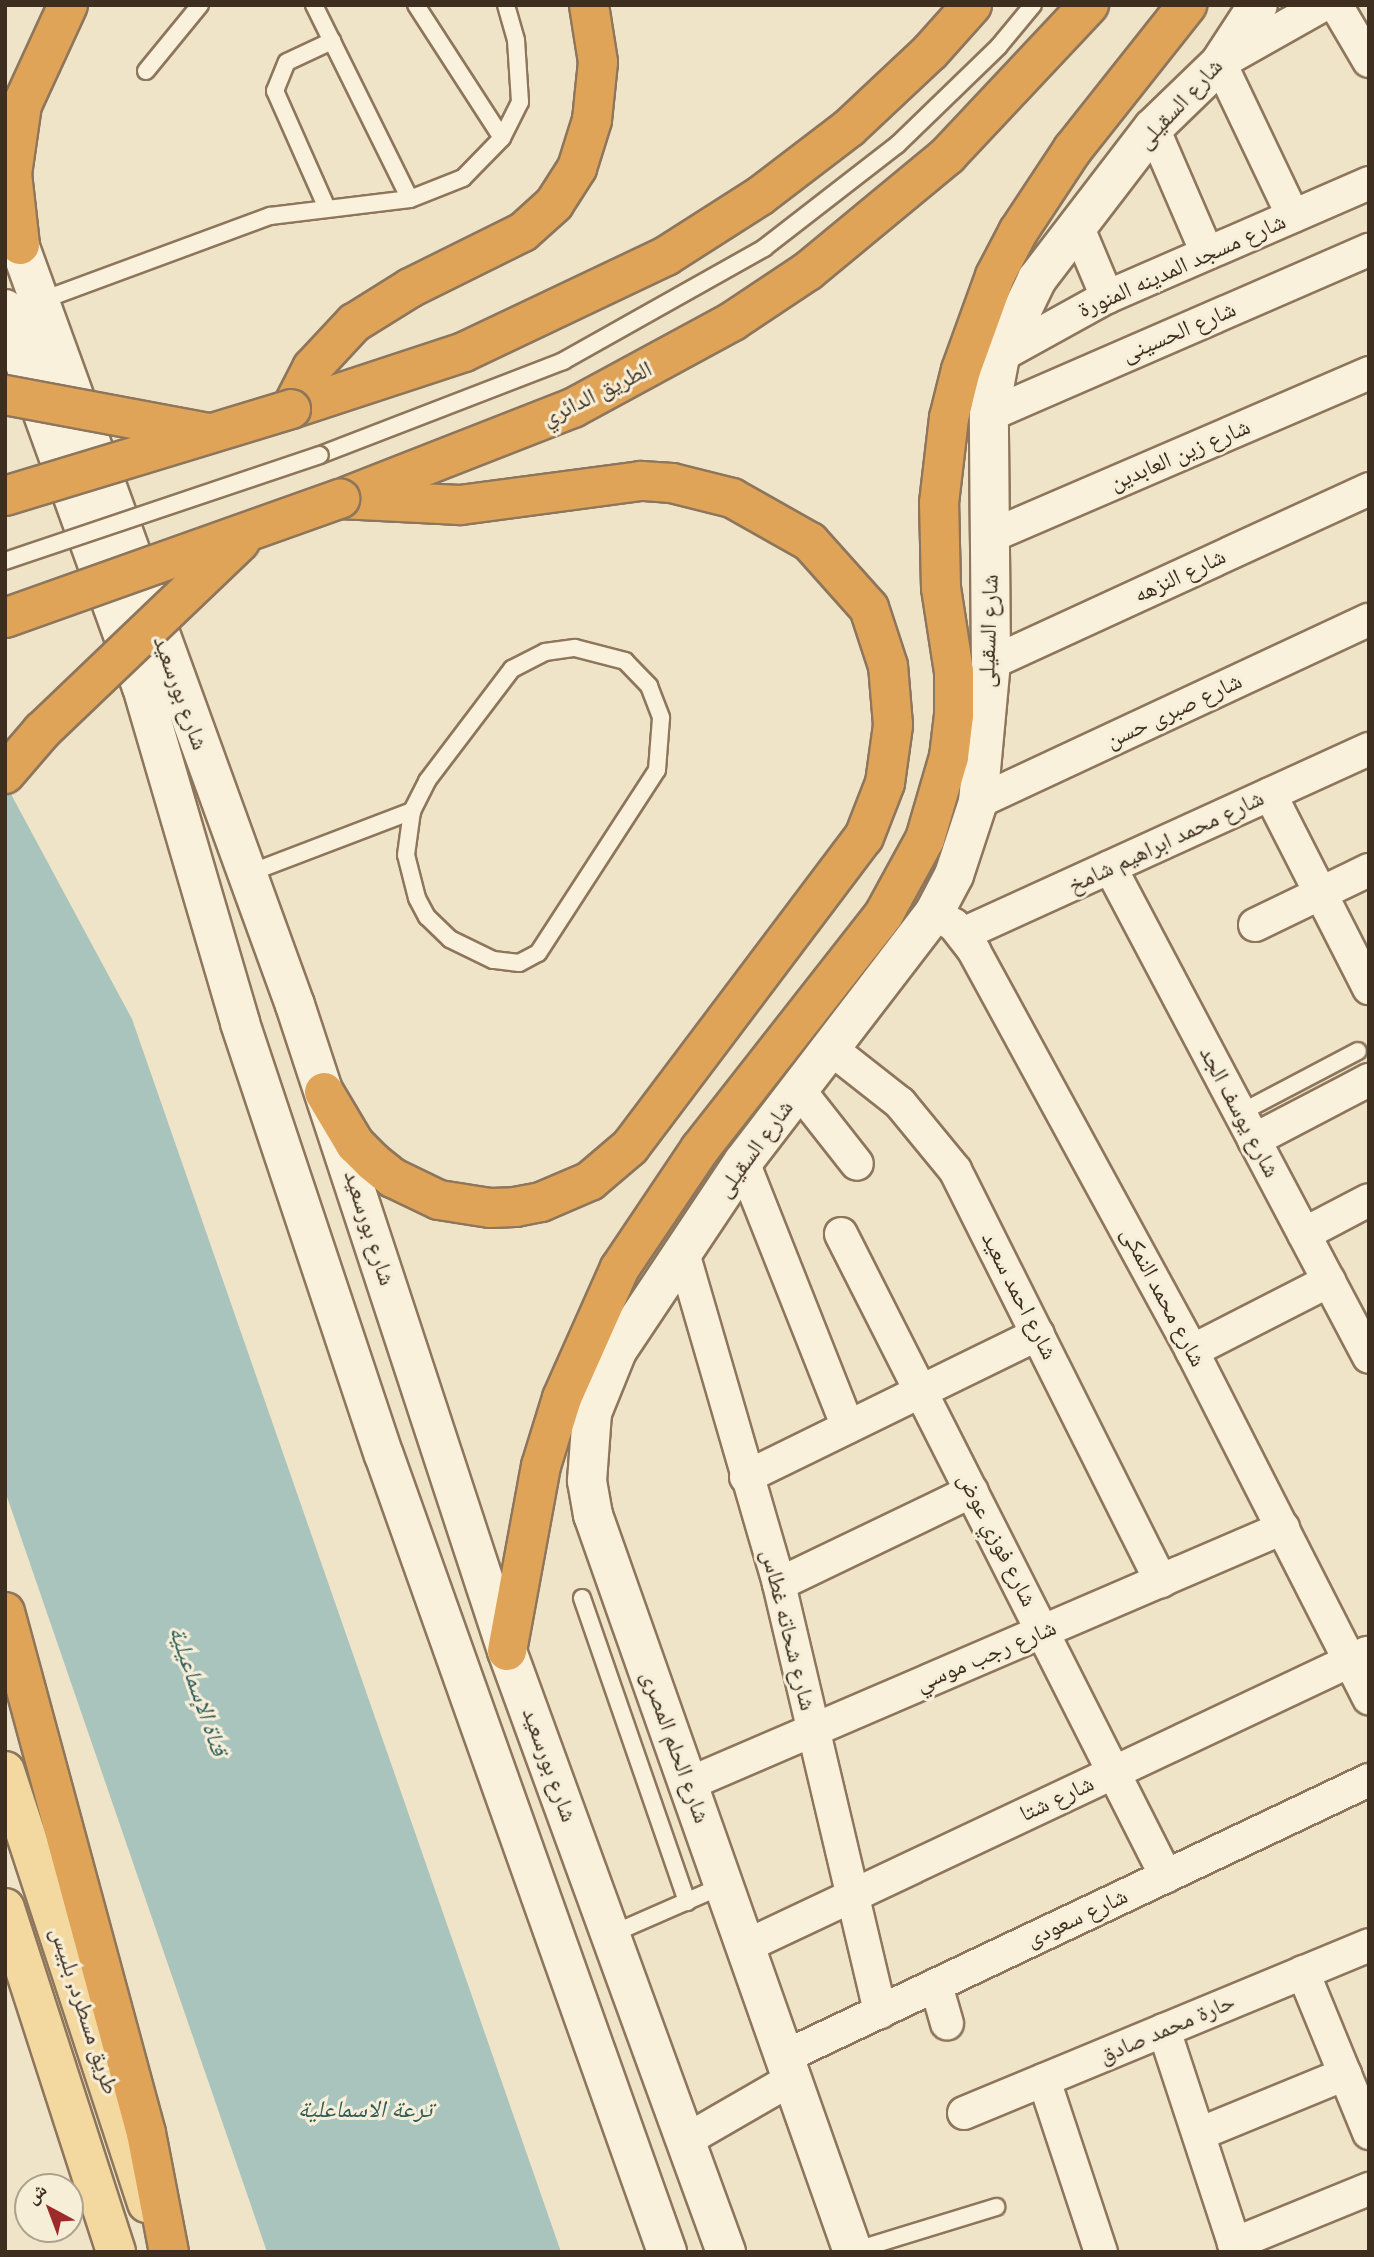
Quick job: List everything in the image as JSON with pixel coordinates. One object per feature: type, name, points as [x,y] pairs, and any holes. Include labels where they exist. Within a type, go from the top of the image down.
[{"type":"highway","points":[[20,245],[12,174],[22,105],[68,5]]},
{"type":"highway","points":[[291,409],[312,368],[354,323],[410,288],[523,232],[554,204],[577,169],[592,120],[598,62],[589,5]]},
{"type":"highway","points":[[5,496],[215,434],[464,352],[666,256],[760,196],[849,128],[930,52],[972,5]]},
{"type":"highway","name":"الطريق الدائري","points":[[5,618],[249,534],[573,408],[733,321],[818,263],[938,164],[1089,5]]},
{"type":"highway","points":[[507,1651],[541,1466],[570,1376],[620,1268],[700,1149],[884,914],[925,839],[944,778],[954,715],[954,673],[941,588],[939,503],[949,418],[961,370],[995,276],[1044,190],[1187,5]]},
{"type":"highway","points":[[5,395],[215,434]]},
{"type":"highway","points":[[324,1092],[355,1144],[373,1162],[415,1191],[439,1200],[477,1207],[515,1206],[541,1202],[590,1181],[630,1147],[864,837],[885,783],[893,725],[888,666],[863,600],[810,542],[732,498],[672,483],[641,481],[460,505],[340,499]]},
{"type":"highway","points":[[5,774],[43,731],[249,534]]},
{"type":"highway","points":[[5,1612],[146,2133],[169,2252]]},
{"type":"main road","name":"شارع السقيلى","points":[[683,1253],[743,1163],[830,1048],[949,923],[954,876],[978,802],[991,663],[989,415],[1000,356],[1037,279],[1153,128],[1220,63],[1258,5]]},
{"type":"main road","name":"شارع بورسعيد","points":[[5,206],[20,245],[22,305],[142,687],[240,1023],[388,1467],[667,2252]]},
{"type":"main road","name":"شارع بورسعيد","points":[[22,305],[246,875],[324,1092],[507,1651],[688,2139],[726,2252]]},
{"type":"main road","points":[[201,890],[246,875]]},
{"type":"main road","name":"شارع الحلم المصرى","points":[[683,1253],[617,1351],[603,1380],[592,1412],[587,1480],[593,1515],[853,2251]]},
{"type":"main road","name":"طريق مسطرد, بلبيس","points":[[5,1771],[163,2252]]},
{"type":"main road","name":"طريق مسطرد, بلبيس","points":[[5,1908],[116,2252]]},
{"type":"street","points":[[1293,216],[1220,63],[1323,5]]},
{"type":"street","points":[[1336,5],[1369,61]]},
{"type":"street","points":[[1153,128],[1207,253]]},
{"type":"street","name":"شارع مسجد المدينه المنورة","points":[[1000,356],[1107,297],[1369,183]]},
{"type":"street","points":[[1078,228],[1107,297]]},
{"type":"street","name":"شارع الحسينى","points":[[989,415],[1369,250]]},
{"type":"street","name":"شارع زين العابدين","points":[[991,536],[1369,373]]},
{"type":"street","name":"شارع النزهه","points":[[991,663],[1369,489]]},
{"type":"street","name":"شارع صبرى حسن","points":[[978,802],[1369,620]]},
{"type":"street","name":"شارع محمد ابراهيم شامخ","points":[[949,923],[1110,867],[1369,749]]},
{"type":"street","points":[[1270,794],[1320,893],[1360,951],[1369,988]]},
{"type":"street","name":"شارع يوسف الجد","points":[[1110,867],[1369,1357]]},
{"type":"street","points":[[1255,925],[1369,870]]},
{"type":"street","name":"شارع محمد النمكى","points":[[949,923],[1192,1350],[1283,1528],[1359,1657],[1369,1698]]},
{"type":"street","name":"شارع احمد سعيد","points":[[830,1048],[900,1103],[939,1146],[1038,1334],[1161,1581]]},
{"type":"street","points":[[1247,1126],[1369,1080]]},
{"type":"street","points":[[798,1089],[857,1164]]},
{"type":"street","points":[[743,1163],[848,1427]]},
{"type":"street","points":[[1304,1234],[1369,1200]]},
{"type":"street","name":"شارع فوزي عوض","points":[[841,1234],[1166,1876]]},
{"type":"street","name":"شارع شحاته غطاس","points":[[683,1253],[779,1584],[880,2012]]},
{"type":"street","points":[[1192,1350],[1329,1281]]},
{"type":"street","points":[[746,1476],[1038,1334]]},
{"type":"street","points":[[779,1584],[972,1491]]},
{"type":"street","name":"شارع رجب موسي","points":[[688,1784],[1283,1528]]},
{"type":"street","name":"شارع شتا","points":[[746,1946],[1359,1657]]},
{"type":"street","name":"شارع سعودى","points":[[688,2139],[788,2068],[880,2012],[1369,1780]]},
{"type":"street","name":"حارة محمد صادق","points":[[964,2113],[1369,1945]]},
{"type":"street","points":[[1303,1972],[1367,2122]]},
{"type":"street","points":[[936,1985],[947,2023]]},
{"type":"street","points":[[1164,2030],[1236,2248],[1369,2189]]},
{"type":"street","points":[[1199,2134],[1345,2074]]},
{"type":"street","points":[[1044,2080],[1101,2252]]},
{"type":"lane","points":[[146,71],[200,5]]},
{"type":"lane","points":[[314,5],[410,199]]},
{"type":"lane","points":[[416,5],[502,138]]},
{"type":"lane","points":[[22,305],[234,228],[326,206],[410,199],[463,178],[502,138],[520,102],[516,40],[506,5]]},
{"type":"lane","points":[[5,561],[320,455],[563,361],[764,248],[897,145],[982,64],[1033,5]]},
{"type":"lane","points":[[326,206],[275,91],[287,62],[332,41]]},
{"type":"lane","points":[[246,875],[412,811],[426,781],[512,669],[533,656],[575,648],[609,654],[639,671],[649,686],[662,727],[657,770],[545,945],[529,959],[509,963],[478,955],[450,939],[428,917],[409,877],[406,855],[412,811]]},
{"type":"lane","points":[[1247,1126],[1359,1051]]},
{"type":"lane","points":[[582,1598],[687,1902]]},
{"type":"lane","points":[[612,1934],[724,1885]]},
{"type":"lane","points":[[853,2251],[996,2207]]},
{"type":"water","name":"ترعة الاسماعلية","points":[[5,783],[132,1019],[561,2252],[267,2252],[5,1491]]},
{"type":"water label","name":"قناة الإسماعيلية","points":[[198,1691]]}]
